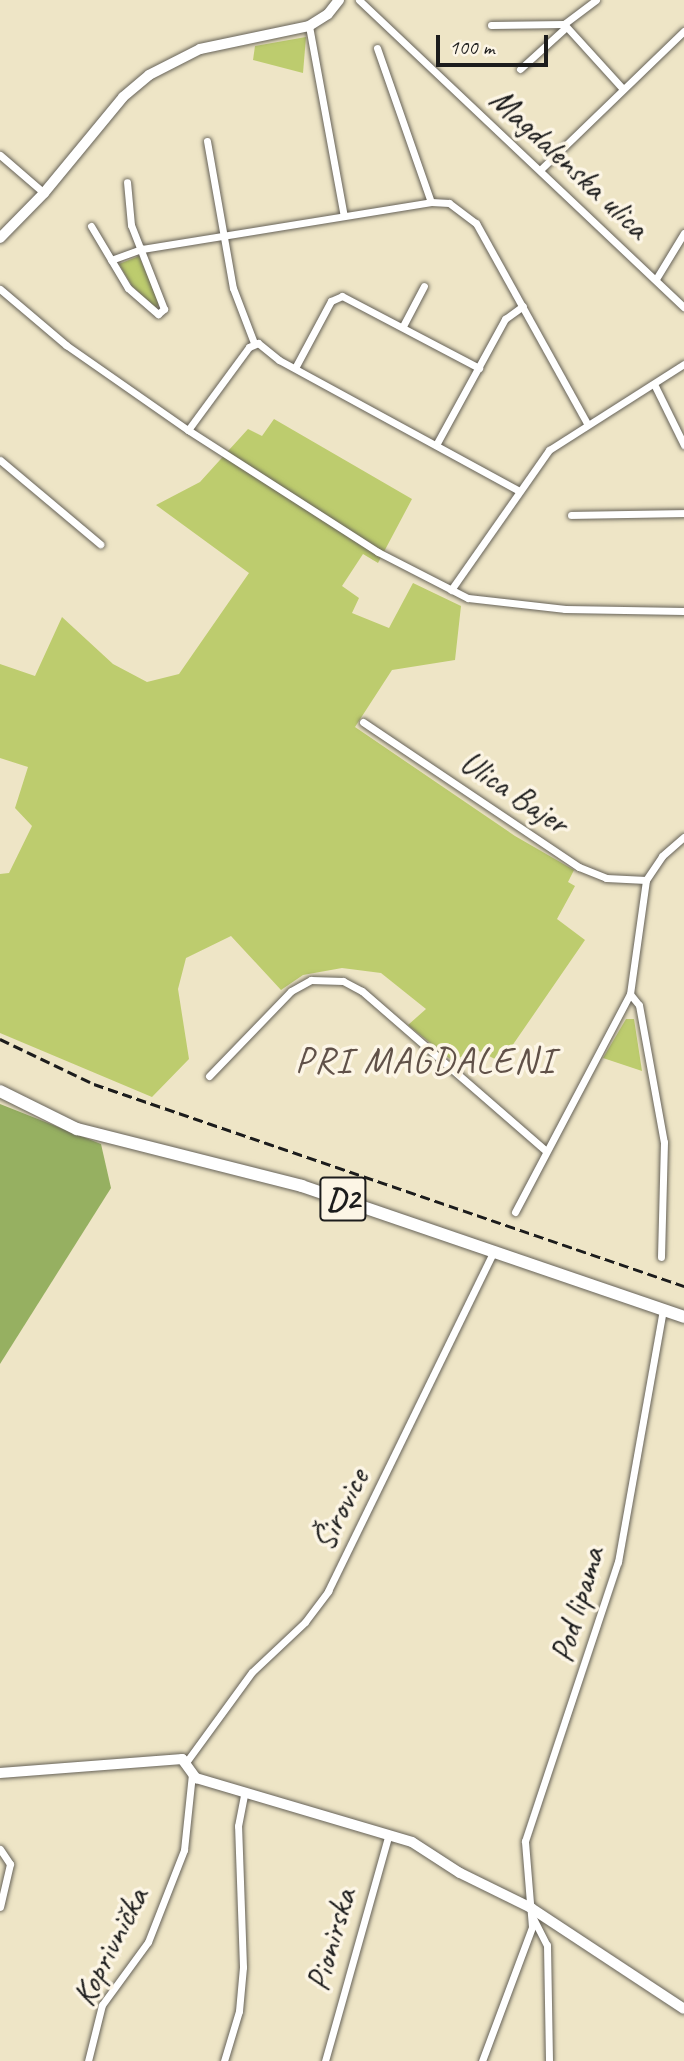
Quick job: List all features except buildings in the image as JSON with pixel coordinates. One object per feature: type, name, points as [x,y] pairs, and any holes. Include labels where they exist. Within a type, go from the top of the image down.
[{"type":"main road","name":"D2","points":[[0,1091],[77,1129],[261,1174],[684,1317]]},
{"type":"street","points":[[0,238],[44,193],[122,97],[164,65],[222,43],[309,26],[328,14],[339,0]]},
{"type":"street","name":"Magdalenska ulica","points":[[359,0],[684,307]]},
{"type":"street","points":[[520,69],[596,0]]},
{"type":"street","points":[[491,25],[564,27],[622,89]]},
{"type":"street","points":[[309,26],[316,46],[344,216]]},
{"type":"street","points":[[540,170],[684,31]]},
{"type":"street","points":[[377,48],[430,202]]},
{"type":"street","points":[[207,141],[237,304],[254,343],[519,491]]},
{"type":"street","points":[[0,155],[44,193]]},
{"type":"street","points":[[91,226],[128,288],[158,314],[163,304],[131,225],[127,182]]},
{"type":"street","points":[[111,260],[142,249],[430,202],[449,203],[470,216],[587,423]]},
{"type":"street","points":[[656,279],[684,233]]},
{"type":"street","points":[[403,326],[424,286]]},
{"type":"street","points":[[0,289],[66,345],[188,430],[378,552],[451,590],[468,598],[526,607],[684,611]]},
{"type":"street","points":[[295,368],[338,296],[346,296],[479,368]]},
{"type":"street","points":[[436,445],[505,319],[523,306]]},
{"type":"street","points":[[188,430],[254,343]]},
{"type":"street","points":[[451,590],[550,450],[587,423],[684,364]]},
{"type":"street","points":[[654,384],[684,445]]},
{"type":"street","points":[[0,460],[100,544]]},
{"type":"street","points":[[571,515],[684,513]]},
{"type":"street","name":"Ulica Bajer","points":[[363,722],[579,867],[606,878],[646,880]]},
{"type":"street","points":[[515,1212],[545,1150],[630,994],[646,880],[662,856],[684,838]]},
{"type":"street","points":[[209,1076],[292,991],[310,980],[343,981],[362,991],[545,1150]]},
{"type":"street","points":[[630,994],[639,1005],[664,1142],[661,1257]]},
{"type":"street","name":"Širovice","points":[[187,1760],[251,1672],[305,1622],[328,1591],[494,1251]]},
{"type":"street","name":"Pod lipama","points":[[532,1912],[525,1841],[618,1562],[663,1310]]},
{"type":"street","points":[[0,1773],[187,1760],[192,1774],[244,1795],[389,1834],[532,1912],[684,2009]]},
{"type":"street","name":"Koprivnička","points":[[88,2061],[102,2005],[148,1942],[184,1850],[192,1774]]},
{"type":"street","points":[[224,2061],[239,2011],[243,1968],[238,1826],[244,1795]]},
{"type":"street","name":"Pionirska","points":[[325,2061],[389,1834]]},
{"type":"street","points":[[0,1849],[10,1864],[10,1877],[0,1907]]},
{"type":"street","points":[[482,2061],[532,1912]]},
{"type":"street","points":[[532,1912],[547,1945],[549,2061]]},
{"type":"green space","points":[[306,37],[303,73],[253,60],[255,46]]},
{"type":"green space","points":[[139,256],[159,303],[156,308],[132,286],[119,264]]},
{"type":"green space","points":[[274,419],[412,499],[378,563],[363,554],[342,586],[359,598],[352,613],[389,628],[413,583],[461,606],[455,660],[392,670],[355,727],[515,836],[574,870],[568,882],[575,886],[557,919],[585,940],[501,1062],[475,1049],[460,1067],[408,1025],[426,1009],[381,973],[342,968],[303,975],[281,990],[231,936],[186,958],[178,989],[189,1059],[152,1097],[0,1033],[0,874],[9,873],[32,826],[15,808],[28,767],[0,758],[0,664],[35,676],[62,617],[113,664],[147,682],[179,674],[249,573],[156,505],[200,482],[248,429],[262,436]]},
{"type":"green space","points":[[626,1019],[634,1019],[642,1071],[603,1058]]},
{"type":"green space","points":[[0,1104],[101,1144],[111,1188],[0,1364]]},
{"type":"railway","points":[[0,1039],[94,1084],[684,1286]]},
{"type":"district","name":"PRI MAGDALENI","points":[[425,1060]]}]
